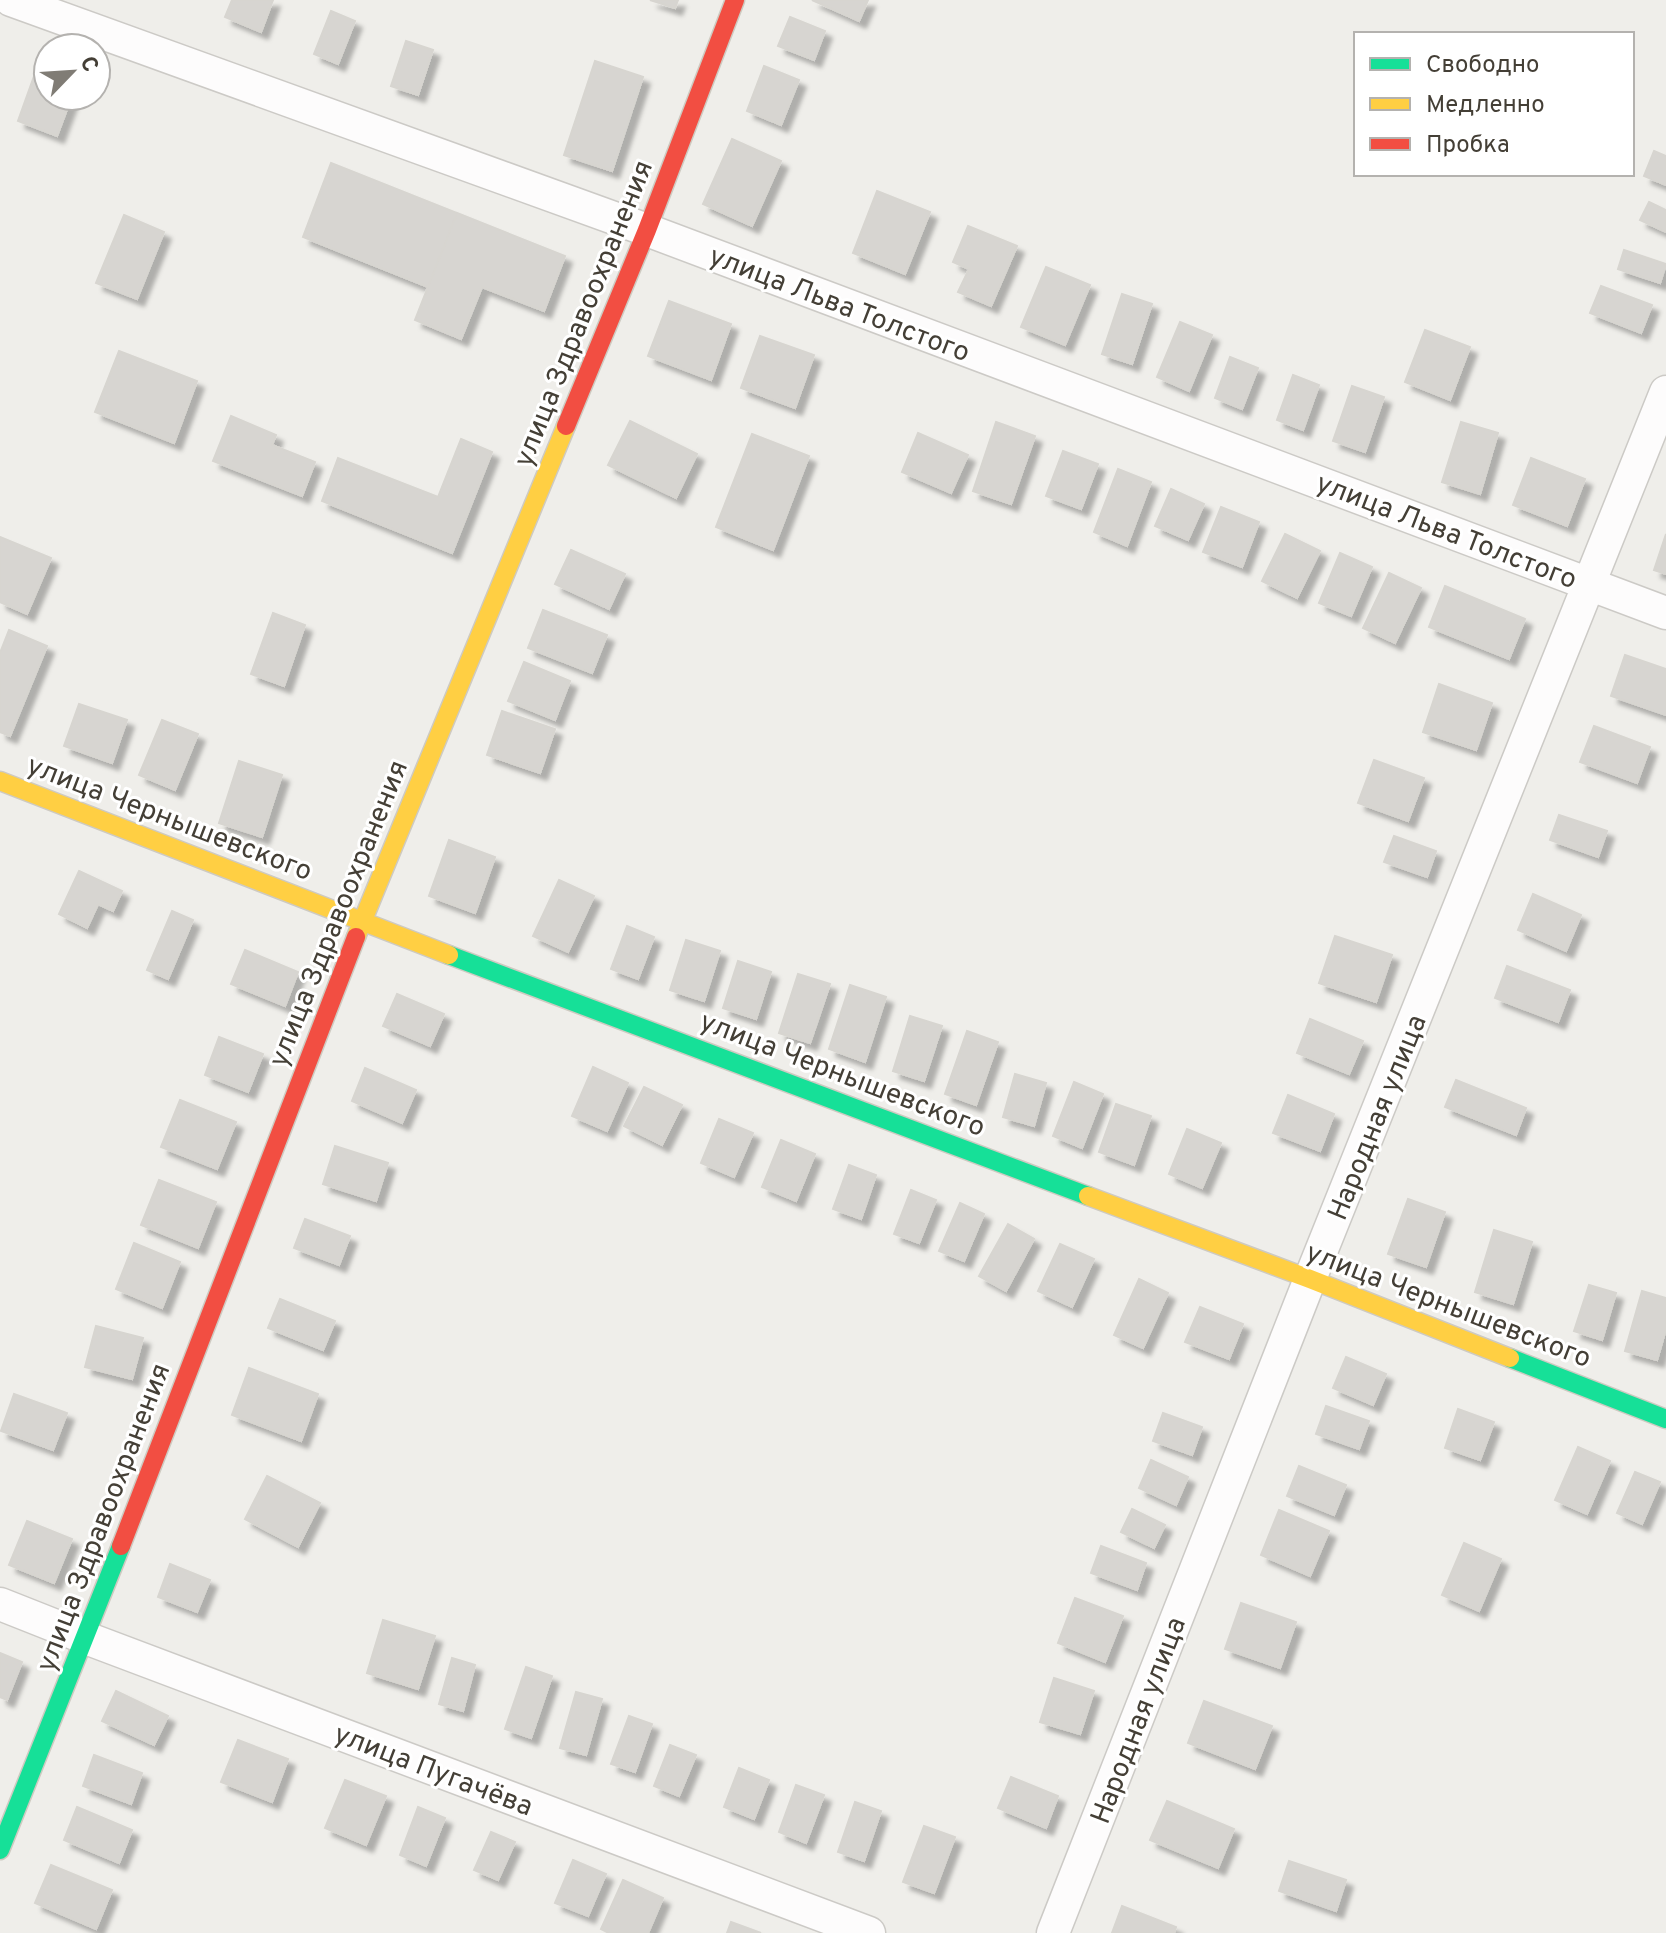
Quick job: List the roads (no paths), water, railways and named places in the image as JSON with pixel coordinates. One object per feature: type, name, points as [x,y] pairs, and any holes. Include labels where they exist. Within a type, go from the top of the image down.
[{"type":"street","name":"улица Льва Толстого","points":[[11,0],[647,230],[1666,613]]},
{"type":"street","name":"улица Здравоохранения","points":[[0,1850],[86,1638],[362,922],[647,230],[735,0]]},
{"type":"street","name":"Народная улица","points":[[1053,1933],[1310,1279],[1666,392]]},
{"type":"street","name":"улица Чернышевского","points":[[0,781],[362,922],[1310,1279],[1666,1419]]},
{"type":"street","name":"улица Пугачёва","points":[[0,1604],[869,1933]]}]
